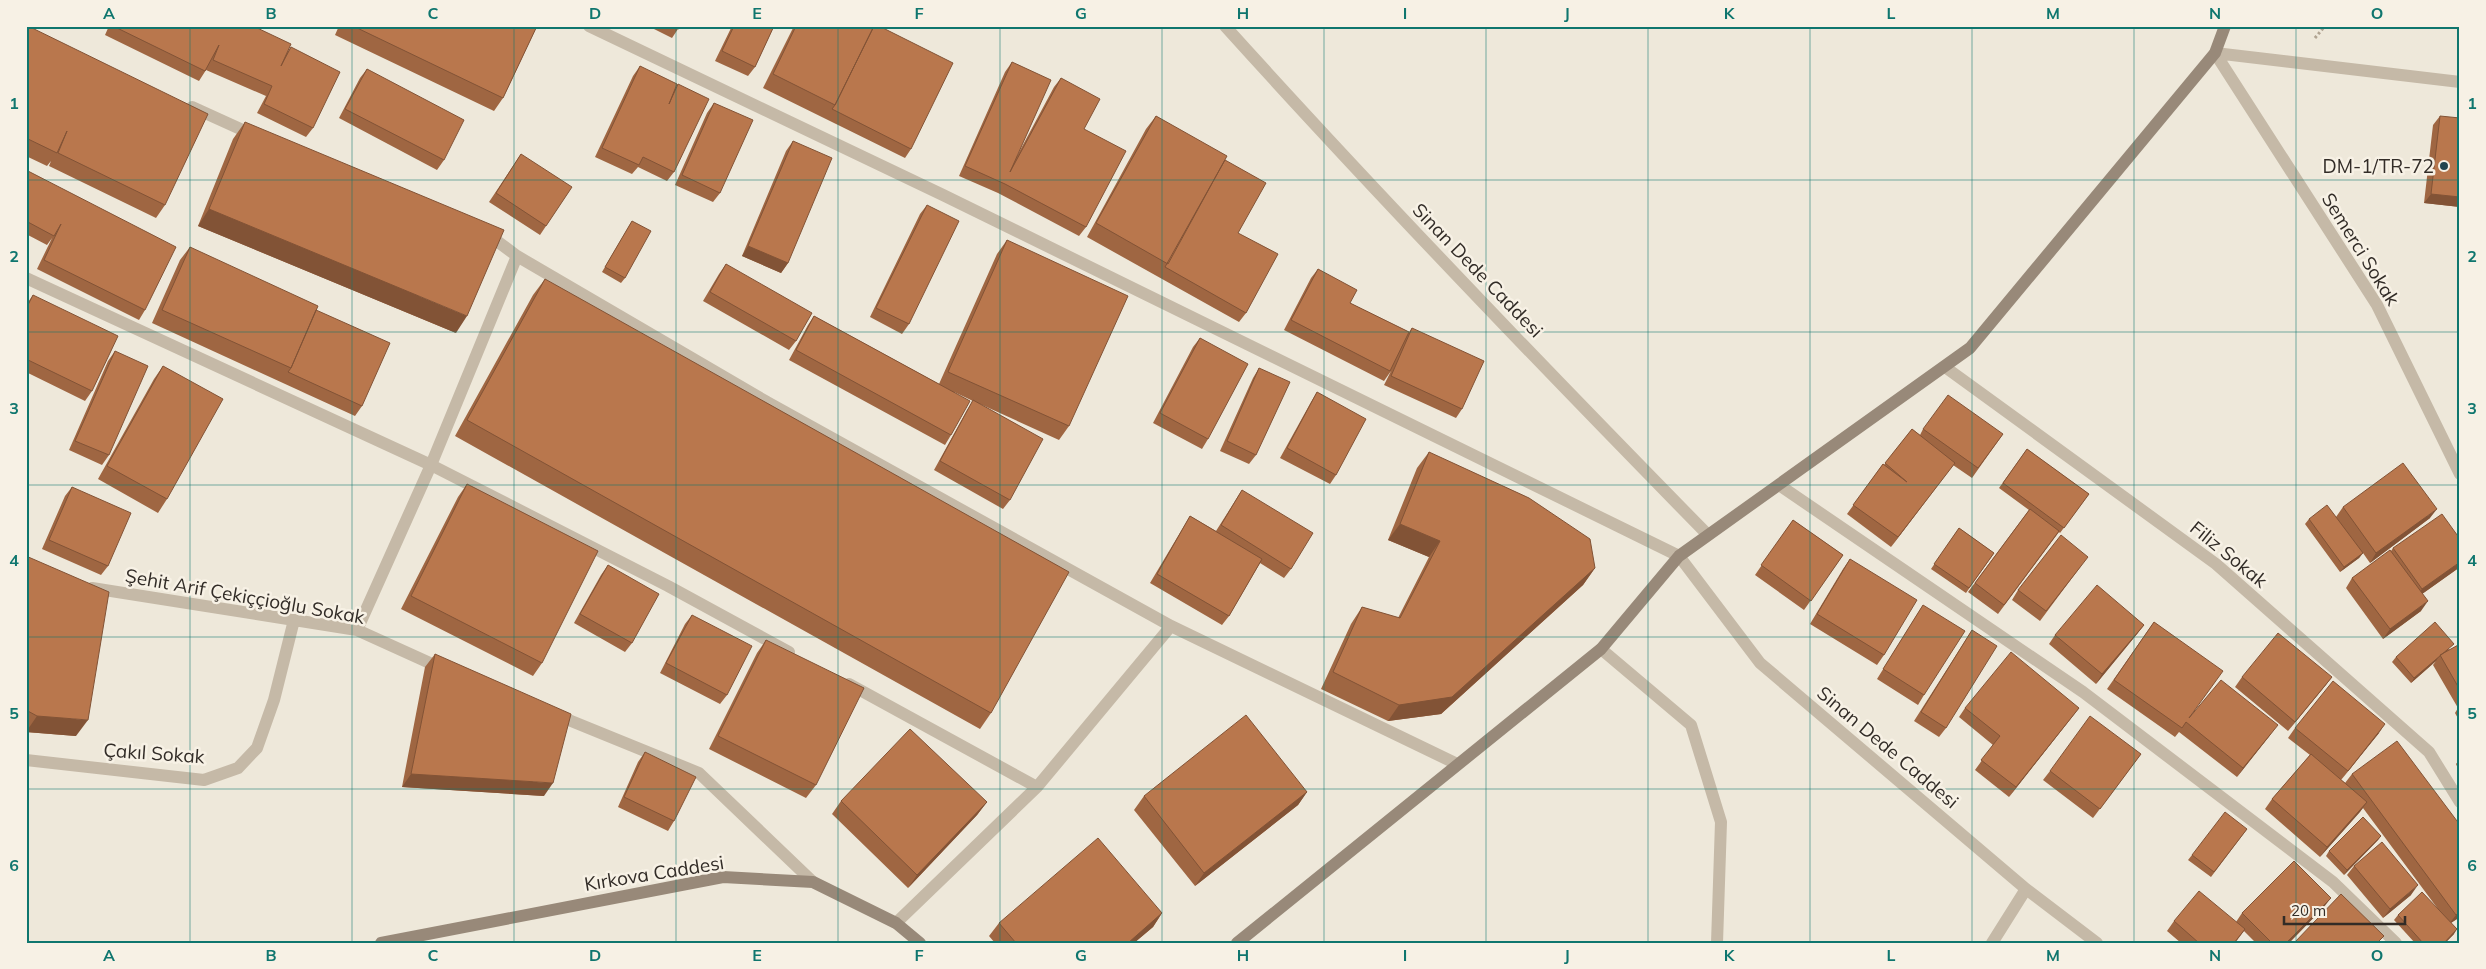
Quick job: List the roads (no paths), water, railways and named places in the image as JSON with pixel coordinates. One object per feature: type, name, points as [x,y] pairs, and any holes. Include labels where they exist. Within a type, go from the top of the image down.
[{"type":"main road","points":[[1237,943],[1601,649],[1679,556],[1970,348],[2215,53],[2225,26]]},
{"type":"main road","name":"Kırkova Caddesi","points":[[381,943],[723,877],[813,882],[896,923],[920,943]]},
{"type":"street","points":[[589,26],[943,195],[1679,556]]},
{"type":"street","name":"Sinan Dede Caddesi","points":[[1225,26],[1354,167],[1556,380],[1708,535]]},
{"type":"street","points":[[2215,53],[2460,82]]},
{"type":"street","name":"Semerci Sokak","points":[[2215,53],[2376,306],[2460,474]]},
{"type":"street","points":[[182,102],[271,143]]},
{"type":"street","points":[[473,227],[482,231],[517,256],[767,402],[1171,626],[1457,764]]},
{"type":"street","points":[[357,630],[431,465],[517,256]]},
{"type":"street","points":[[26,278],[431,465],[668,586],[797,656]]},
{"type":"street","name":"Filiz Sokak","points":[[1945,367],[2223,570],[2429,752],[2460,802]]},
{"type":"street","points":[[1779,485],[2083,692],[2333,882],[2396,943]]},
{"type":"street","name":"Sinan Dede Caddesi","points":[[1679,556],[1760,663],[2026,889],[2097,943]]},
{"type":"street","name":"Şehit Arif Çekiççioğlu Sokak","points":[[80,582],[97,590],[357,630],[456,675]]},
{"type":"street","name":"Çakıl Sokak","points":[[26,760],[204,780],[238,768],[257,748],[274,700],[294,620]]},
{"type":"street","points":[[896,923],[1037,787],[1171,626]]},
{"type":"street","points":[[1601,649],[1691,725],[1721,822],[1718,943]]},
{"type":"street","points":[[840,679],[1037,787]]},
{"type":"street","points":[[546,711],[699,773],[813,882]]},
{"type":"street","points":[[1992,943],[2026,889]]},
{"type":"place","name":"DM-1/TR-72","points":[[2444,166]]}]
